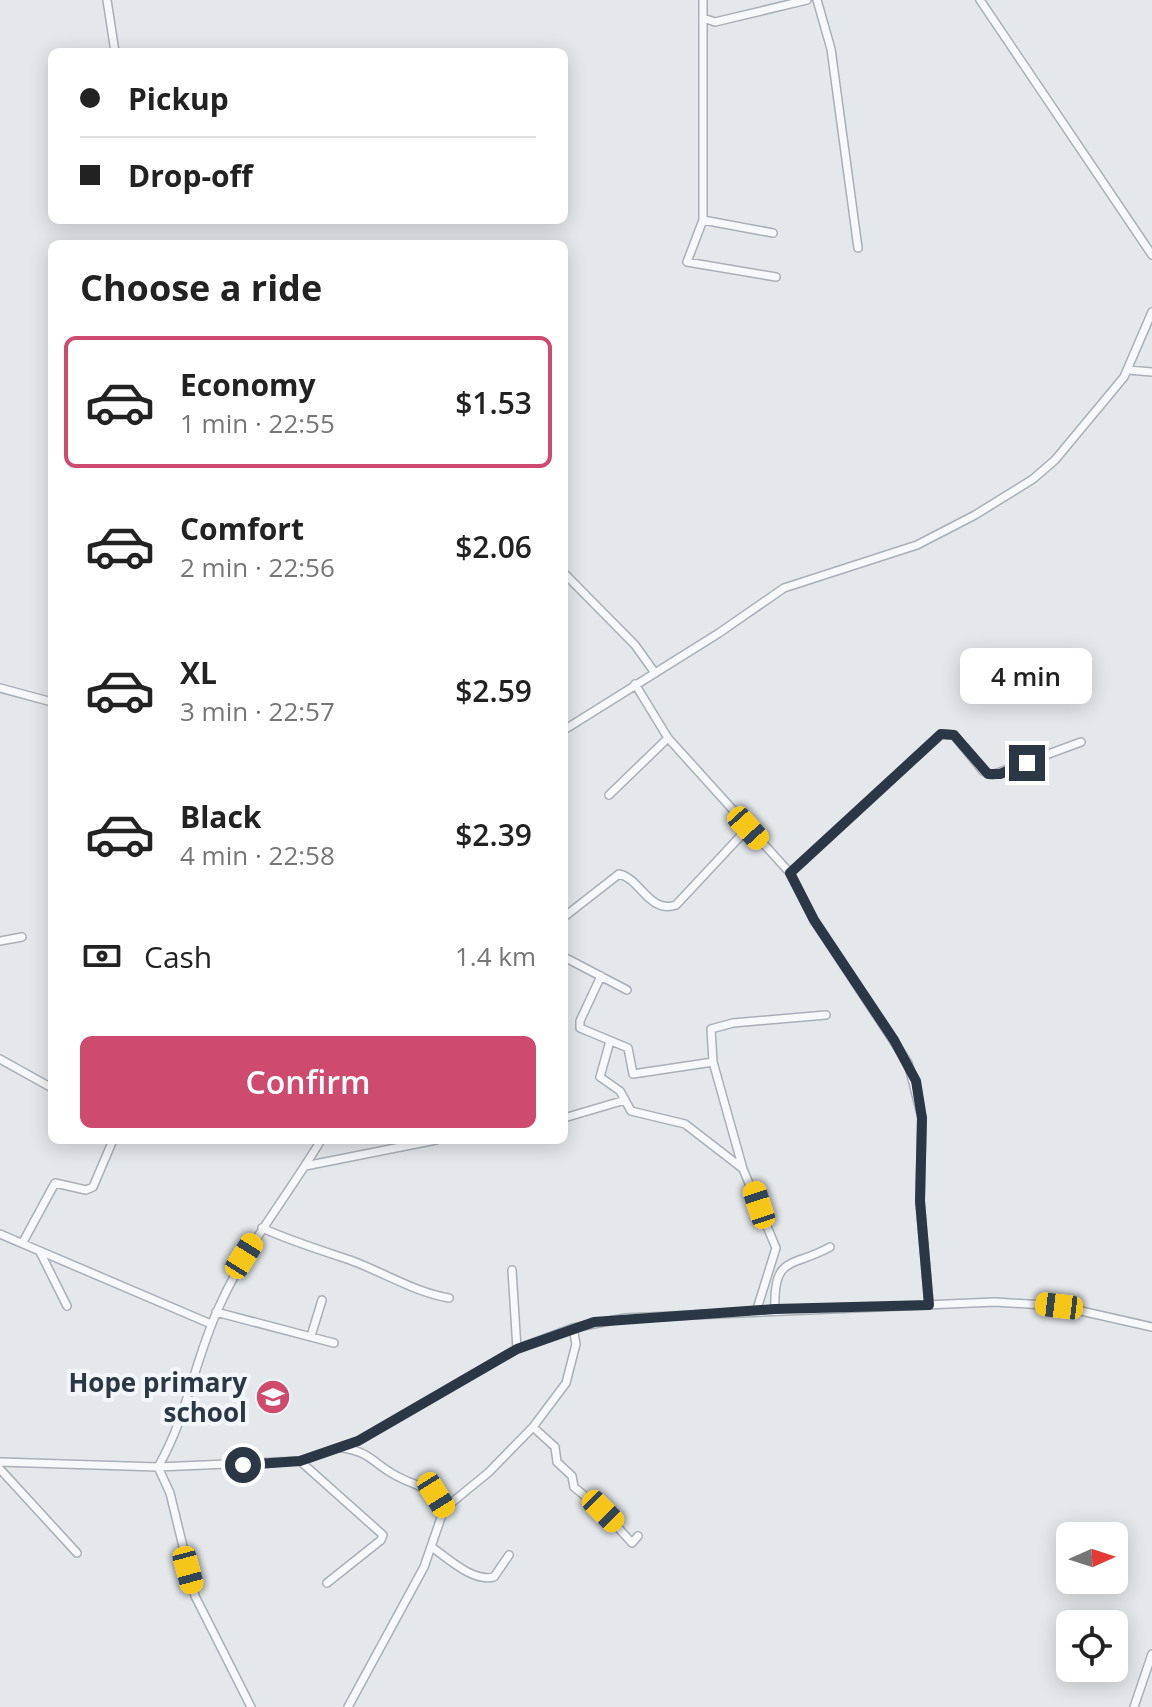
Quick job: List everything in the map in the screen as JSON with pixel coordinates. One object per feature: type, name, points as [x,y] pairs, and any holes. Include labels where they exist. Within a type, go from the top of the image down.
[{"type":"street","points":[[107,0],[114,48]]},
{"type":"street","points":[[703,0],[703,220],[687,262],[776,277]]},
{"type":"street","points":[[703,18],[715,22],[807,0]]},
{"type":"street","points":[[817,0],[831,49],[858,248]]},
{"type":"street","points":[[980,0],[1152,255]]},
{"type":"street","points":[[703,220],[773,233]]},
{"type":"street","points":[[568,727],[793,584],[917,545],[1004,498],[1055,460],[1128,370],[1152,312]]},
{"type":"street","points":[[1128,370],[1152,372]]},
{"type":"street","points":[[568,577],[635,645],[655,673]]},
{"type":"street","points":[[635,684],[668,738],[790,873],[814,920],[894,1040],[916,1081],[922,1118],[920,1201],[929,1305]]},
{"type":"street","points":[[0,688],[48,701]]},
{"type":"street","points":[[790,873],[941,734],[954,735],[983,771],[992,775],[1081,742]]},
{"type":"street","points":[[609,795],[668,738]]},
{"type":"street","points":[[568,914],[619,874],[626,876],[655,903],[663,907],[676,905],[748,828]]},
{"type":"street","points":[[0,941],[22,937]]},
{"type":"street","points":[[568,959],[627,990]]},
{"type":"street","points":[[601,976],[579,1025],[583,1032],[631,1051],[632,1070],[638,1076],[713,1062]]},
{"type":"street","points":[[793,1260],[776,1248],[743,1169],[713,1062],[710,1035],[715,1027],[826,1015]]},
{"type":"street","points":[[610,1041],[600,1077],[620,1091],[635,1113],[685,1124],[743,1169]]},
{"type":"street","points":[[0,1059],[48,1086]]},
{"type":"street","points":[[568,1117],[625,1100]]},
{"type":"street","points":[[23,1242],[55,1183],[86,1190],[93,1187],[111,1144]]},
{"type":"street","points":[[158,1467],[182,1421],[216,1312],[262,1228],[319,1144]]},
{"type":"street","points":[[305,1166],[416,1144]]},
{"type":"street","points":[[262,1228],[430,1295],[449,1298]]},
{"type":"street","points":[[0,1234],[211,1324]]},
{"type":"street","points":[[775,1309],[778,1275],[793,1260],[830,1247]]},
{"type":"street","points":[[756,1312],[776,1248]]},
{"type":"street","points":[[40,1252],[67,1306]]},
{"type":"street","points":[[512,1270],[517,1349]]},
{"type":"street","points":[[311,1336],[322,1300]]},
{"type":"street","points":[[0,1462],[158,1467],[300,1461],[342,1448],[517,1349],[573,1328],[625,1318],[775,1309],[1030,1303],[1090,1312],[1152,1327]]},
{"type":"street","points":[[216,1312],[334,1343]]},
{"type":"street","points":[[348,1707],[433,1548],[444,1509],[489,1472],[533,1427],[560,1392],[570,1372],[576,1344],[573,1328]]},
{"type":"street","points":[[533,1427],[555,1447],[557,1462],[572,1476],[574,1487],[603,1511],[632,1543],[638,1536]]},
{"type":"street","points":[[342,1448],[363,1451],[393,1474],[431,1490],[444,1509]]},
{"type":"street","points":[[300,1461],[383,1535],[381,1540],[327,1583]]},
{"type":"street","points":[[158,1467],[168,1483],[195,1596],[251,1707]]},
{"type":"street","points":[[0,1469],[77,1553]]},
{"type":"street","points":[[433,1548],[468,1571],[488,1578],[494,1577],[509,1555]]},
{"type":"street","points":[[1134,1707],[1152,1654]]},
{"type":"place","name":"Hope primary school","points":[[273,1397]]},
{"type":"route","points":[[243,1465],[300,1461],[358,1441],[474,1371],[517,1349],[594,1322],[775,1309],[929,1305],[920,1201],[922,1118],[916,1081],[894,1040],[814,920],[790,873],[941,734],[954,735],[988,774],[1000,774],[1027,763]]}]
